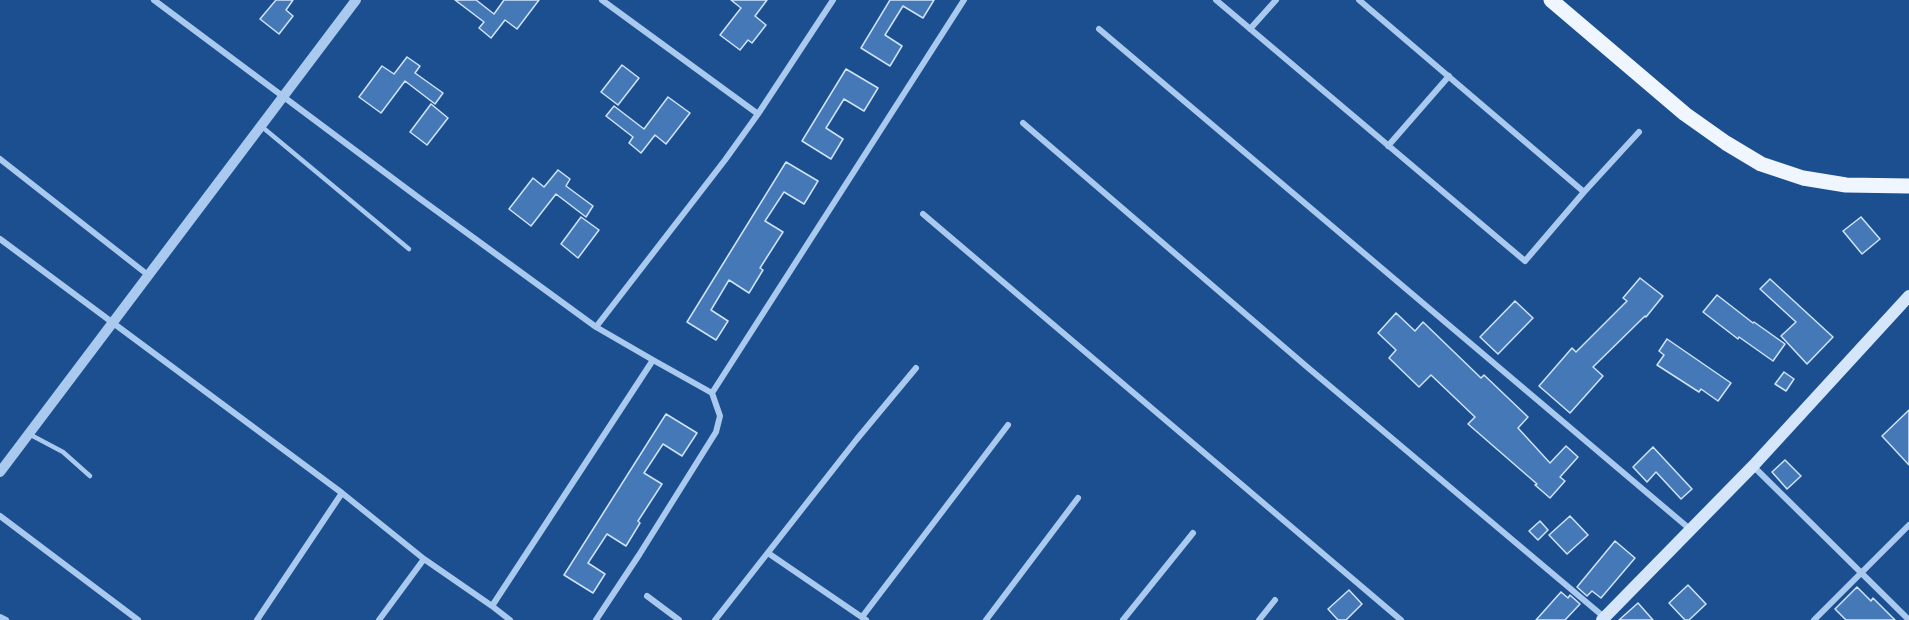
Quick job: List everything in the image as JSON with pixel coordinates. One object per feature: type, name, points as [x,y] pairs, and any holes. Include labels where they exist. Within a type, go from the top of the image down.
[{"type":"main road","points":[[1551,0],[1685,114],[1761,164],[1803,178],[1846,185],[1909,186]]},
{"type":"main road","points":[[1603,619],[1692,530],[1909,296]]},
{"type":"street","points":[[154,0],[596,327],[712,393],[720,416],[716,432],[596,620]]},
{"type":"street","points":[[0,472],[356,0]]},
{"type":"street","points":[[602,0],[758,114]]},
{"type":"street","points":[[596,327],[725,160],[833,0]]},
{"type":"street","points":[[712,393],[964,0]]},
{"type":"street","points":[[1216,0],[1525,261],[1639,132]]},
{"type":"street","points":[[1250,29],[1276,0]]},
{"type":"street","points":[[1359,0],[1584,192]]},
{"type":"street","points":[[1099,29],[1692,530]]},
{"type":"street","points":[[1388,146],[1449,76]]},
{"type":"street","points":[[1023,123],[1603,619]]},
{"type":"street","points":[[0,159],[148,276]]},
{"type":"street","points":[[923,214],[1401,620]]},
{"type":"street","points":[[0,239],[342,493],[424,559],[510,620]]},
{"type":"street","points":[[492,606],[653,360]]},
{"type":"street","points":[[715,620],[916,368]]},
{"type":"street","points":[[768,553],[864,618],[1008,425]]},
{"type":"street","points":[[1753,465],[1909,620]]},
{"type":"street","points":[[256,620],[342,493]]},
{"type":"street","points":[[986,620],[1078,498]]},
{"type":"street","points":[[0,516],[138,620]]},
{"type":"street","points":[[1814,620],[1909,525]]},
{"type":"street","points":[[1123,620],[1193,532]]},
{"type":"street","points":[[379,620],[424,559]]},
{"type":"street","points":[[647,596],[679,620]]},
{"type":"street","points":[[1259,620],[1275,600]]},
{"type":"street","points":[[0,617],[6,620]]},
{"type":"lane","points":[[261,126],[409,249]]},
{"type":"lane","points":[[29,434],[63,452],[90,476]]},
{"type":"building","points":[[276,0],[293,0],[286,10],[293,16],[279,34],[260,19]]},
{"type":"building","points":[[455,0],[476,0],[494,14],[504,0],[539,0],[517,29],[505,20],[491,38],[479,28],[484,22]]},
{"type":"building","points":[[731,0],[767,0],[755,16],[766,25],[752,43],[748,40],[740,50],[720,35],[741,8]]},
{"type":"building","points":[[890,0],[934,0],[923,18],[903,6],[885,35],[902,46],[890,66],[861,48]]},
{"type":"building","points":[[407,57],[420,66],[415,73],[443,93],[435,104],[405,81],[381,113],[359,97],[382,66],[394,74]]},
{"type":"building","points":[[622,65],[639,78],[618,105],[601,92]]},
{"type":"building","points":[[846,69],[878,88],[864,111],[844,99],[826,128],[843,139],[831,159],[802,141]]},
{"type":"building","points":[[668,97],[690,113],[666,144],[655,135],[641,153],[629,143],[633,137],[606,116],[614,106],[644,129]]},
{"type":"building","points":[[431,104],[448,118],[427,145],[410,132]]},
{"type":"building","points":[[786,162],[818,181],[804,204],[784,192],[765,221],[783,232],[760,268],[763,270],[749,293],[729,280],[711,310],[728,321],[716,340],[687,322]]},
{"type":"building","points":[[558,170],[570,179],[566,186],[593,206],[586,217],[556,194],[531,226],[509,209],[533,178],[544,187]]},
{"type":"building","points":[[581,217],[599,230],[578,258],[561,244]]},
{"type":"building","points":[[1861,217],[1880,239],[1862,254],[1843,231]]},
{"type":"building","points":[[1640,278],[1663,296],[1646,317],[1593,367],[1603,376],[1570,413],[1539,386],[1572,348],[1576,352],[1627,301],[1623,298]]},
{"type":"building","points":[[1770,279],[1833,337],[1807,364],[1781,336],[1796,322],[1760,289]]},
{"type":"building","points":[[1717,295],[1785,344],[1773,361],[1739,337],[1738,339],[1703,312]]},
{"type":"building","points":[[1515,301],[1533,318],[1498,354],[1480,337]]},
{"type":"building","points":[[1396,313],[1415,331],[1423,322],[1481,378],[1484,375],[1528,417],[1518,428],[1550,463],[1566,446],[1578,457],[1560,477],[1565,481],[1550,498],[1468,424],[1475,417],[1431,375],[1419,387],[1389,358],[1396,350],[1378,333]]},
{"type":"building","points":[[1667,339],[1731,383],[1718,401],[1701,389],[1699,392],[1657,365],[1664,355],[1659,351]]},
{"type":"building","points":[[1784,372],[1794,379],[1786,391],[1775,384]]},
{"type":"building","points":[[1909,410],[1909,465],[1882,436]]},
{"type":"building","points":[[666,414],[697,433],[682,456],[663,444],[644,473],[662,484],[638,521],[640,523],[626,546],[607,534],[588,563],[605,574],[593,593],[564,575]]},
{"type":"building","points":[[1653,447],[1692,489],[1681,499],[1656,472],[1647,482],[1633,467]]},
{"type":"building","points":[[1785,460],[1801,476],[1787,489],[1772,472]]},
{"type":"building","points":[[1570,516],[1588,535],[1567,554],[1549,535]]},
{"type":"building","points":[[1540,521],[1548,530],[1538,540],[1529,531]]},
{"type":"building","points":[[1615,541],[1635,558],[1601,598],[1592,591],[1587,596],[1577,587]]},
{"type":"building","points":[[1688,585],[1706,604],[1689,620],[1685,620],[1669,603]]},
{"type":"building","points":[[1857,587],[1871,601],[1873,598],[1895,620],[1846,620],[1835,609]]},
{"type":"building","points":[[1349,590],[1362,604],[1346,620],[1338,620],[1328,609]]},
{"type":"building","points":[[1561,592],[1568,598],[1570,595],[1580,604],[1565,620],[1536,620]]},
{"type":"building","points":[[1638,603],[1653,620],[1619,620]]}]
